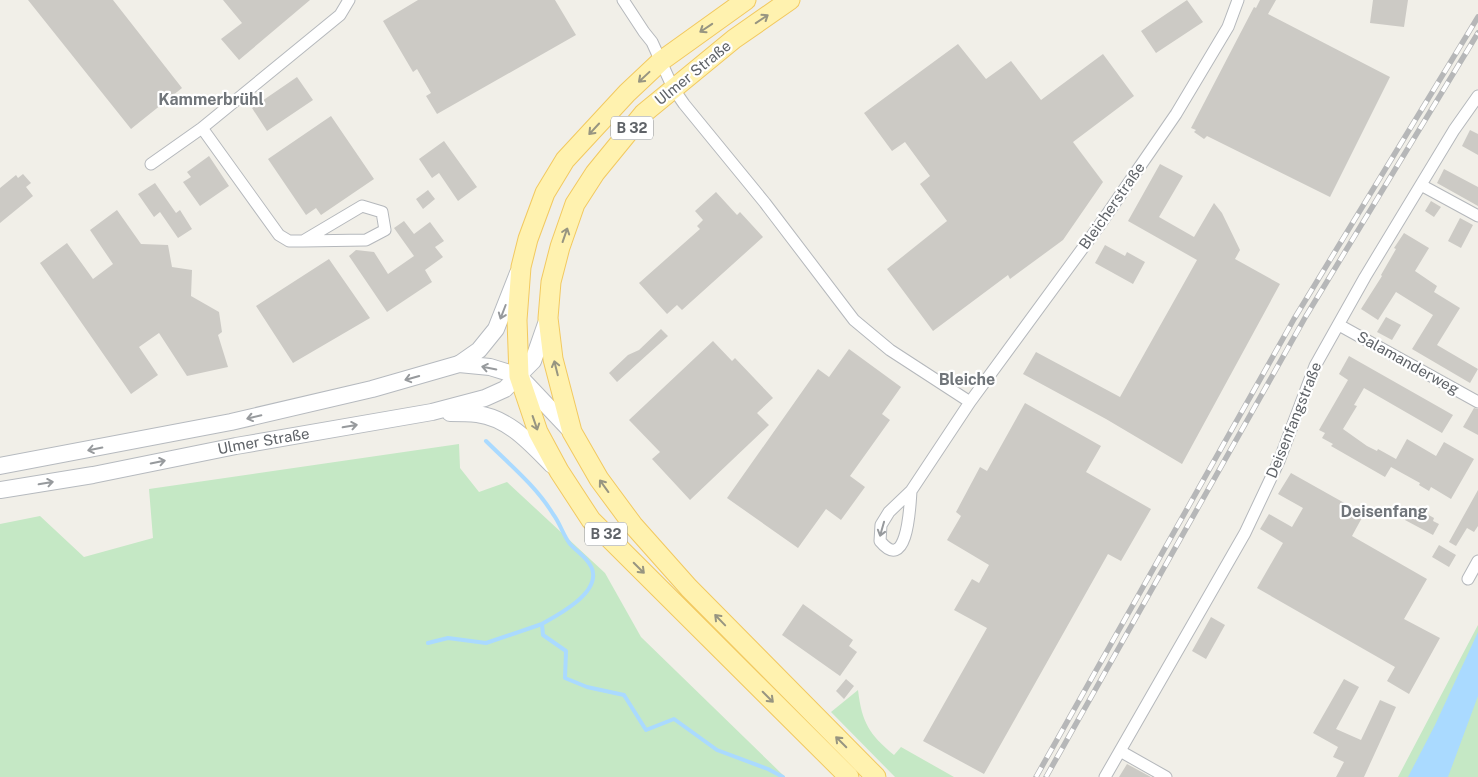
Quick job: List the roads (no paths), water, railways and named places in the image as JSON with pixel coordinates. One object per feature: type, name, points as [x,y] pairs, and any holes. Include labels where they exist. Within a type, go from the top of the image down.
[{"type":"main road","name":"Ulmer Straße","points":[[521,267],[528,239],[545,193],[566,160],[627,94],[661,61],[746,0]]},
{"type":"main road","name":"Ulmer Straße","points":[[0,490],[92,475],[255,443],[432,412],[486,398],[505,389],[533,361],[548,318],[551,282],[560,247],[575,204],[595,173],[644,113],[734,39],[790,0]]},
{"type":"main road","points":[[459,364],[479,350],[496,329],[521,267]]},
{"type":"main road","name":"B 32","points":[[521,267],[517,320],[519,376],[538,432],[559,471],[592,520],[849,777]]},
{"type":"main road","name":"B 32","points":[[548,318],[553,358],[572,432],[600,479],[633,525],[751,652],[876,777]]},
{"type":"main road","name":"Ulmer Straße","points":[[0,466],[231,422],[372,389],[459,364],[490,367],[519,376],[572,432]]},
{"type":"main road","points":[[432,412],[478,414],[502,422],[521,435],[559,471]]},
{"type":"street","points":[[151,164],[202,128],[340,15],[349,0]]},
{"type":"street","points":[[623,0],[652,42],[673,88],[684,104],[765,204],[854,320],[890,350],[970,402]]},
{"type":"street","name":"Bleicherstraße","points":[[911,491],[908,529],[904,542],[899,548],[893,550],[887,548],[880,542],[881,525],[889,512],[911,491],[970,402],[1099,226],[1176,114],[1228,27],[1238,0]]},
{"type":"street","name":"Deisenfangstraße","points":[[1105,777],[1245,533],[1279,461],[1315,366],[1365,277],[1454,130],[1478,96]]},
{"type":"street","points":[[202,128],[279,236],[289,241],[303,241],[366,240],[385,230],[382,212],[362,206],[303,241]]},
{"type":"street","points":[[1421,185],[1478,216]]},
{"type":"street","name":"Salamanderweg","points":[[1339,324],[1476,397]]},
{"type":"street","points":[[1468,578],[1478,561]]},
{"type":"street","points":[[1120,751],[1166,777]]},
{"type":"water","points":[[1478,632],[1478,696],[1448,777],[1408,777],[1435,725]]},
{"type":"waterway","points":[[486,441],[539,494],[565,537],[592,569],[592,581],[589,589],[566,610],[542,624],[543,635],[566,651],[565,678],[587,687],[624,695],[646,730],[674,719],[717,750],[768,769],[783,777]]},
{"type":"waterway","points":[[428,643],[448,638],[486,643],[542,624]]},
{"type":"railway","points":[[1036,777],[1294,319],[1478,17]]},
{"type":"railway","points":[[1046,777],[1306,316],[1478,33]]},
{"type":"district","name":"Kammerbrühl","points":[[211,99]]},
{"type":"district","name":"Bleiche","points":[[967,379]]},
{"type":"district","name":"Deisenfang","points":[[1384,511]]}]
